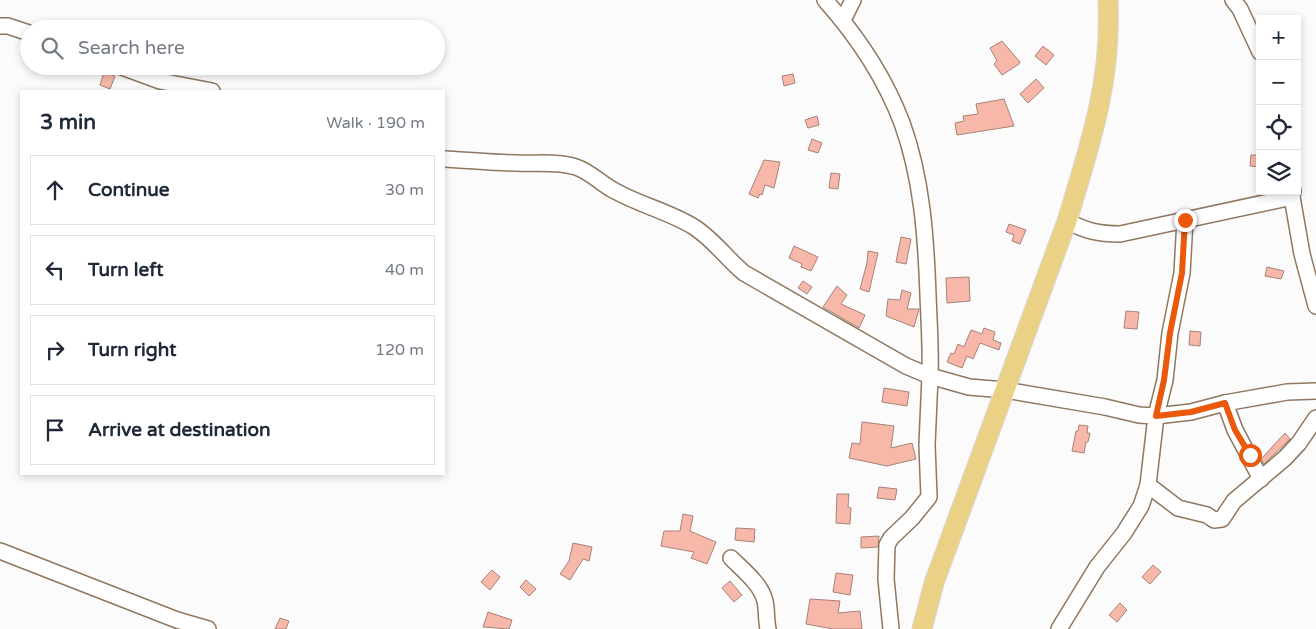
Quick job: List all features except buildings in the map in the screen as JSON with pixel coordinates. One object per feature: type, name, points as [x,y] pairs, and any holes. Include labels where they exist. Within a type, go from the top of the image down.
[{"type":"main road","points":[[922,629],[934,583],[1067,221],[1098,115],[1105,80],[1109,25],[1108,0]]},
{"type":"street","points":[[825,0],[843,20],[879,76],[902,122],[918,182],[926,246],[930,376],[927,445],[929,497],[912,518],[891,538],[887,545],[886,579],[890,629]]},
{"type":"street","points":[[843,20],[853,0]]},
{"type":"street","points":[[1233,0],[1240,9],[1256,43]]},
{"type":"street","points":[[0,26],[8,26],[20,31]]},
{"type":"street","points":[[142,75],[160,82],[206,90]]},
{"type":"street","points":[[445,159],[494,163],[560,164],[576,167],[588,172],[612,190],[694,228],[707,237],[744,274],[906,366],[930,376],[969,387],[1005,390],[1105,407],[1139,415],[1156,416],[1191,412],[1225,403],[1287,392],[1316,391]]},
{"type":"street","points":[[1067,221],[1084,230],[1104,234],[1120,234],[1288,195]]},
{"type":"street","points":[[1292,195],[1302,254],[1316,306]]},
{"type":"street","points":[[1059,629],[1097,567],[1124,534],[1141,506],[1148,485],[1156,416],[1182,273],[1185,220]]},
{"type":"street","points":[[1225,403],[1235,430],[1261,478]]},
{"type":"street","points":[[1148,485],[1178,508],[1207,515],[1214,520],[1222,519],[1234,501],[1285,458],[1299,443],[1316,418]]},
{"type":"street","points":[[0,550],[176,620],[208,629]]},
{"type":"street","points":[[731,558],[762,593],[765,601],[768,629]]},
{"type":"route","points":[[1185,220],[1182,273],[1156,416],[1191,412],[1225,403],[1235,430],[1250,455]]}]
